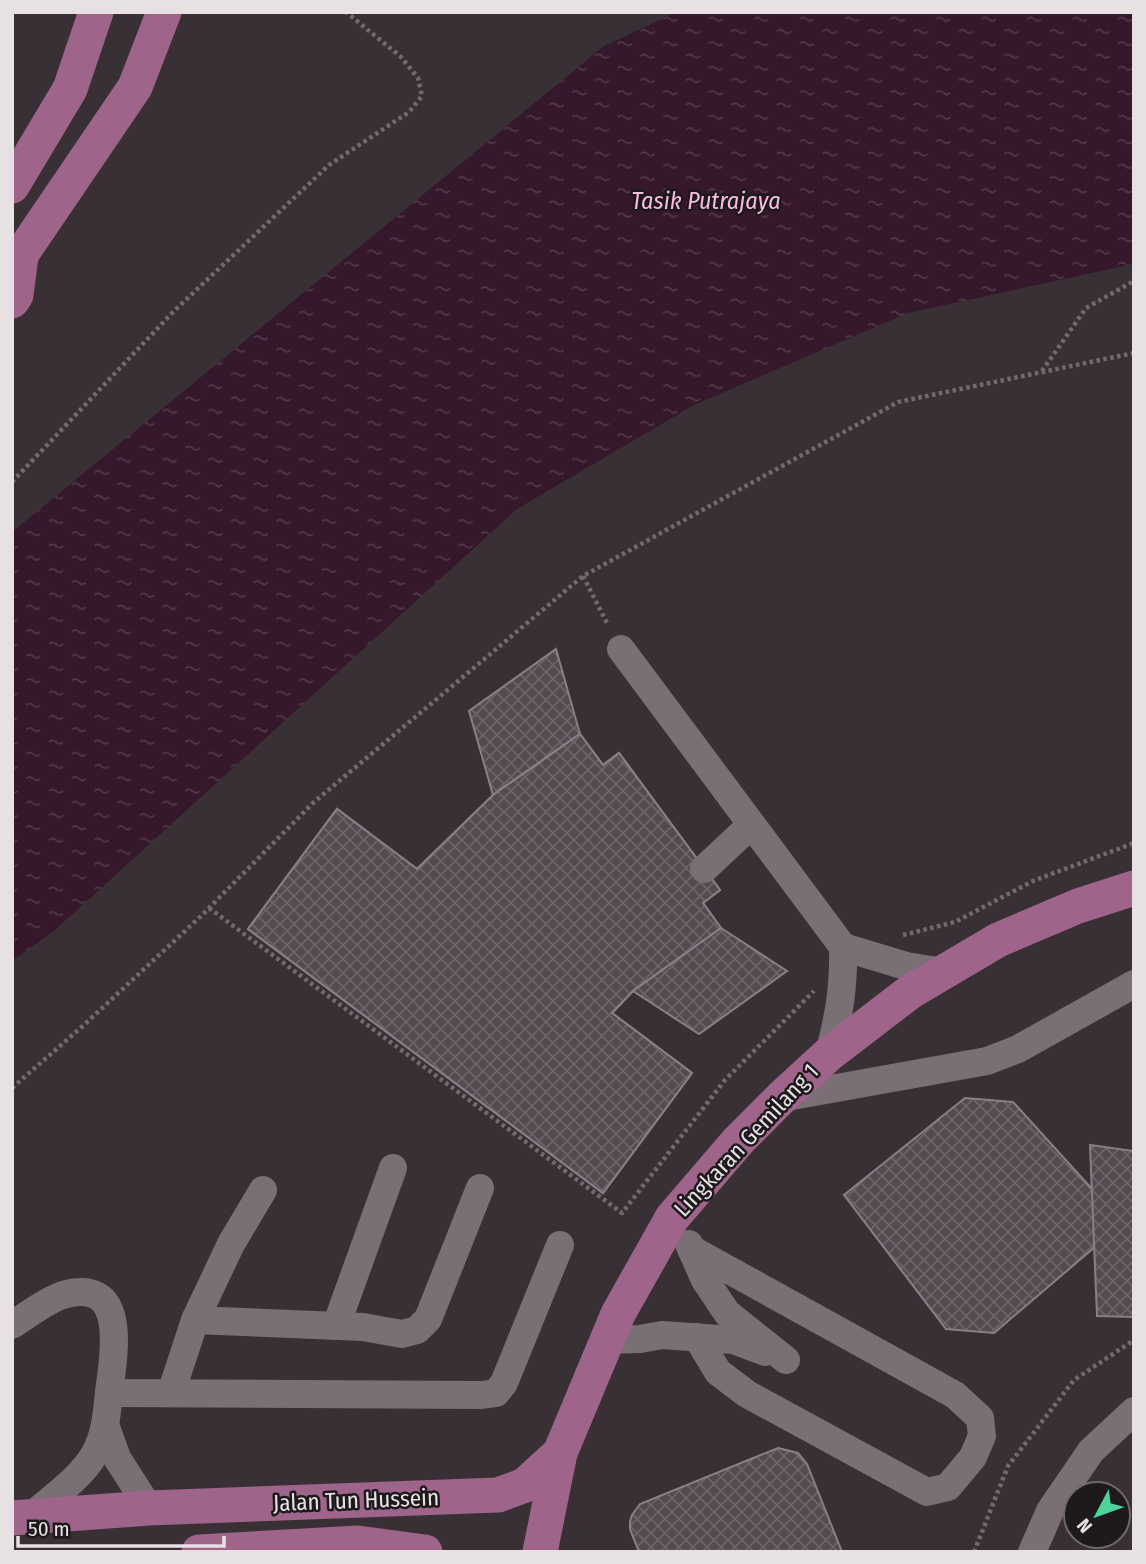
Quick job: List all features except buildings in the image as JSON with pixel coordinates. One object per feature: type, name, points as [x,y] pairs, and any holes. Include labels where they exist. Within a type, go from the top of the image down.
[{"type":"main road","points":[[12,186],[70,89],[96,12]]},
{"type":"main road","points":[[12,301],[16,295],[16,262],[135,87],[164,12]]},
{"type":"main road","name":"Lingkaran Gemilang 1","points":[[540,1552],[560,1453],[618,1314],[680,1208],[739,1140],[828,1054],[885,1009],[998,940],[1078,906],[1134,888]]},
{"type":"main road","name":"Jalan Tun Hussein","points":[[21,1518],[149,1508],[498,1495],[525,1485],[560,1453]]},
{"type":"main road","name":"Jalan Tun Hussein","points":[[199,1552],[358,1543],[425,1552]]},
{"type":"street","points":[[621,649],[844,947],[906,966],[944,972]]},
{"type":"street","points":[[704,869],[751,825]]},
{"type":"street","points":[[828,1054],[841,1009],[844,947]]},
{"type":"street","points":[[781,1098],[987,1061],[1018,1049],[1134,984]]},
{"type":"street","points":[[336,1326],[393,1168]]},
{"type":"street","points":[[195,1320],[363,1327],[402,1334],[417,1330],[428,1319],[480,1188]]},
{"type":"street","points":[[171,1393],[195,1320],[231,1244],[263,1190]]},
{"type":"street","points":[[606,1340],[662,1335],[733,1340],[786,1360],[727,1313],[705,1280],[691,1249],[680,1208]]},
{"type":"street","points":[[109,1393],[496,1393],[504,1383],[560,1245]]},
{"type":"street","points":[[691,1249],[955,1395],[980,1418],[982,1436],[973,1457],[948,1487],[927,1492],[747,1394],[718,1372],[697,1337]]},
{"type":"street","points":[[12,1325],[62,1296],[82,1292],[100,1297],[112,1311],[116,1352],[106,1427],[94,1455],[76,1476],[21,1518]]},
{"type":"street","points":[[1032,1552],[1049,1511],[1091,1451],[1134,1411]]},
{"type":"street","points":[[106,1427],[117,1458],[149,1508]]},
{"type":"path","points":[[12,482],[183,302],[329,165],[409,112],[422,96],[418,78],[401,57],[346,12]]},
{"type":"path","points":[[1041,373],[1086,308],[1134,281]]},
{"type":"path","points":[[12,1088],[209,908],[313,803],[583,576],[898,402],[1134,353]]},
{"type":"path","points":[[583,576],[621,649]]},
{"type":"path","points":[[209,908],[622,1213]]},
{"type":"path","points":[[974,1552],[1009,1466],[1074,1380],[1134,1340]]},
{"type":"water","name":"Tasik Putrajaya","points":[[677,12],[1134,12],[1134,264],[908,313],[694,405],[517,509],[54,931],[12,961],[12,532],[604,46]]}]
